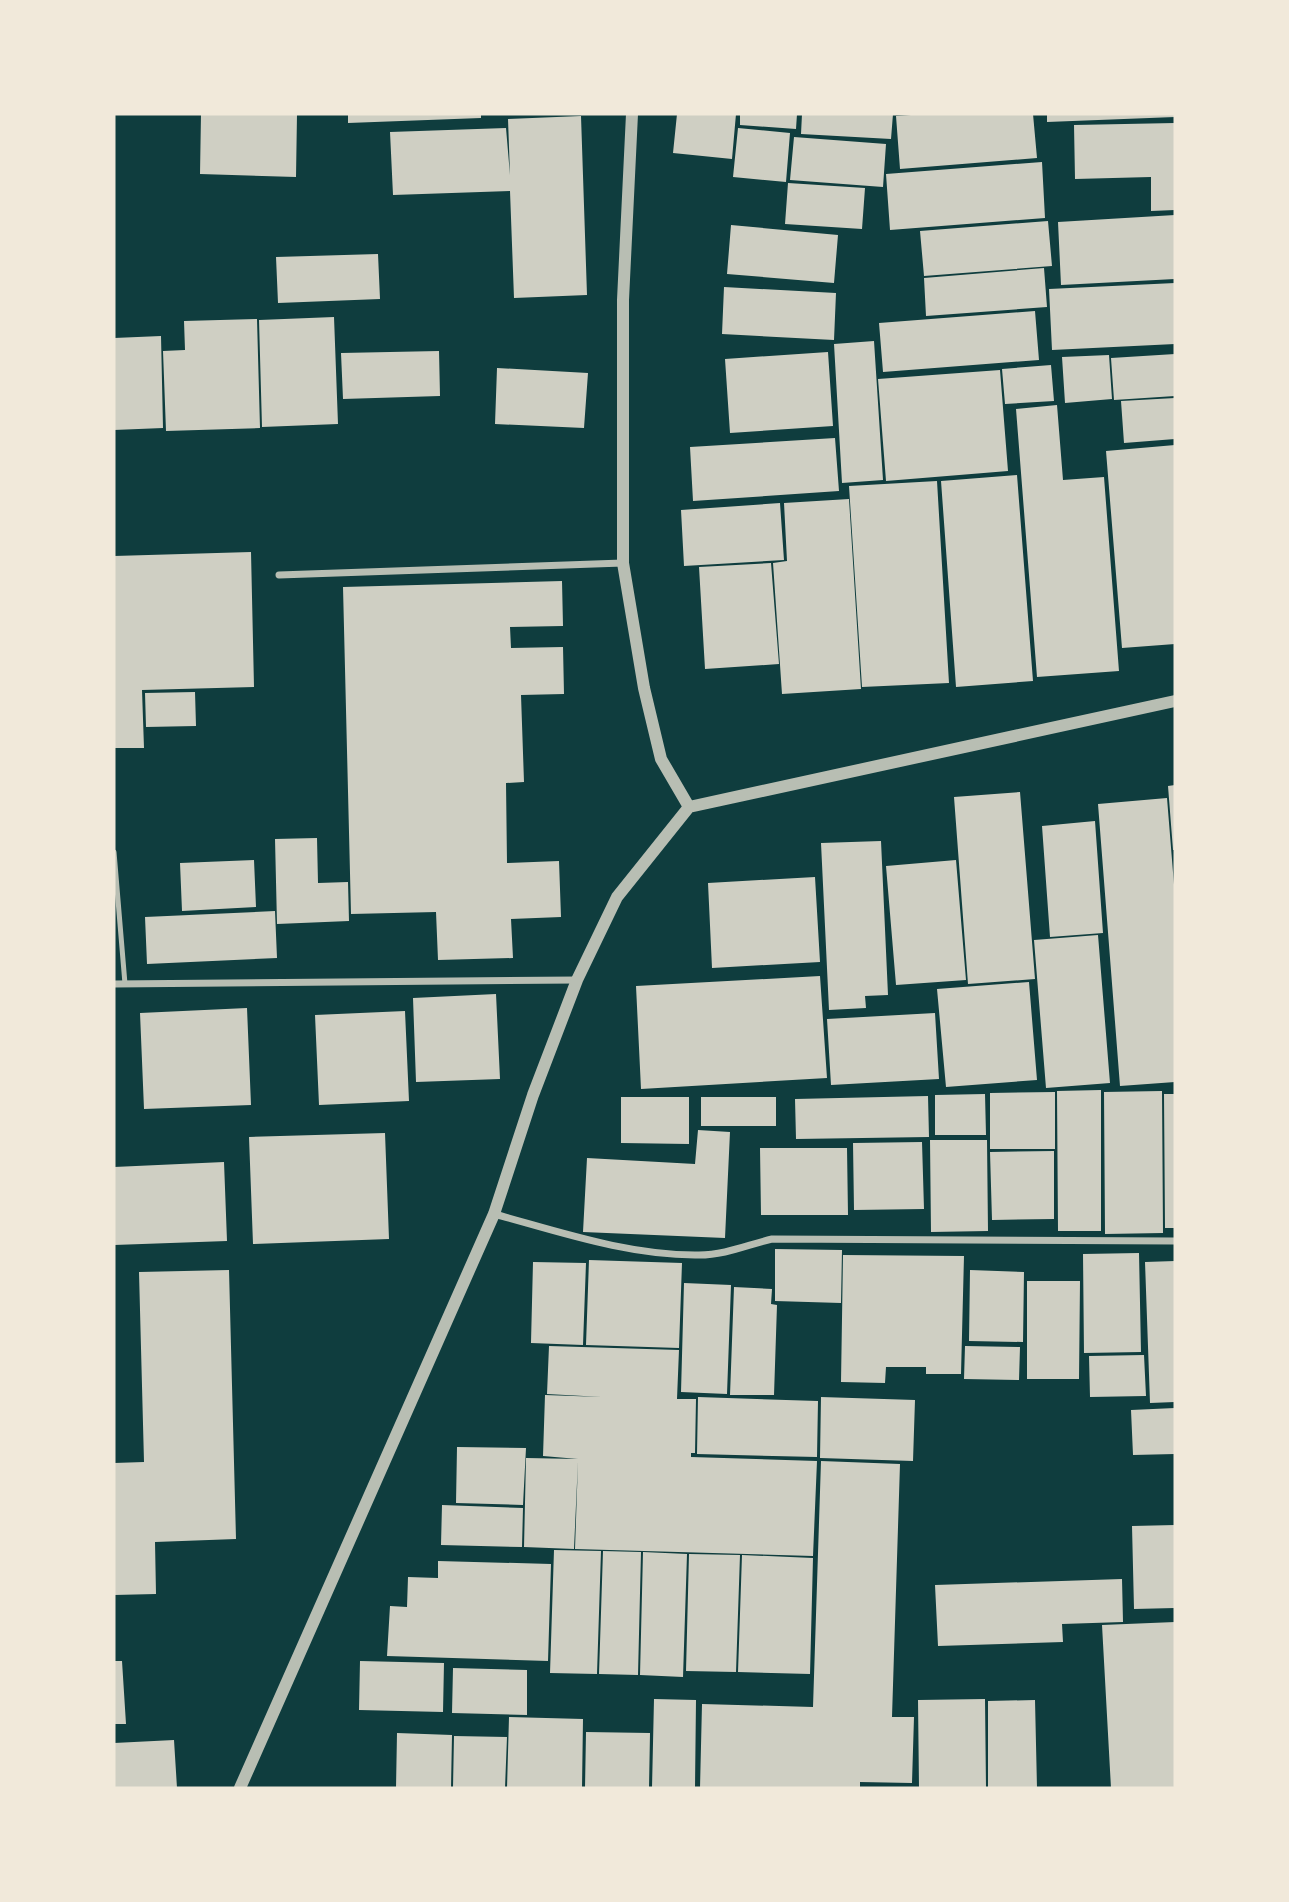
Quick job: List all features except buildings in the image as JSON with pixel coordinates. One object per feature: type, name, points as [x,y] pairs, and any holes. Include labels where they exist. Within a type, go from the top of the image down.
[{"type":"street","points":[[632,114],[623,300],[623,563],[644,688],[661,758],[689,807]]},
{"type":"street","points":[[279,575],[623,563]]},
{"type":"street","points":[[240,1788],[494,1214],[533,1095],[577,981],[617,897],[689,807],[1175,701]]},
{"type":"street","points":[[114,984],[577,981]]},
{"type":"street","points":[[494,1214],[597,1241],[661,1253],[701,1255],[736,1250],[772,1239],[1175,1241]]},
{"type":"lane","points":[[114,852],[125,984]]}]
